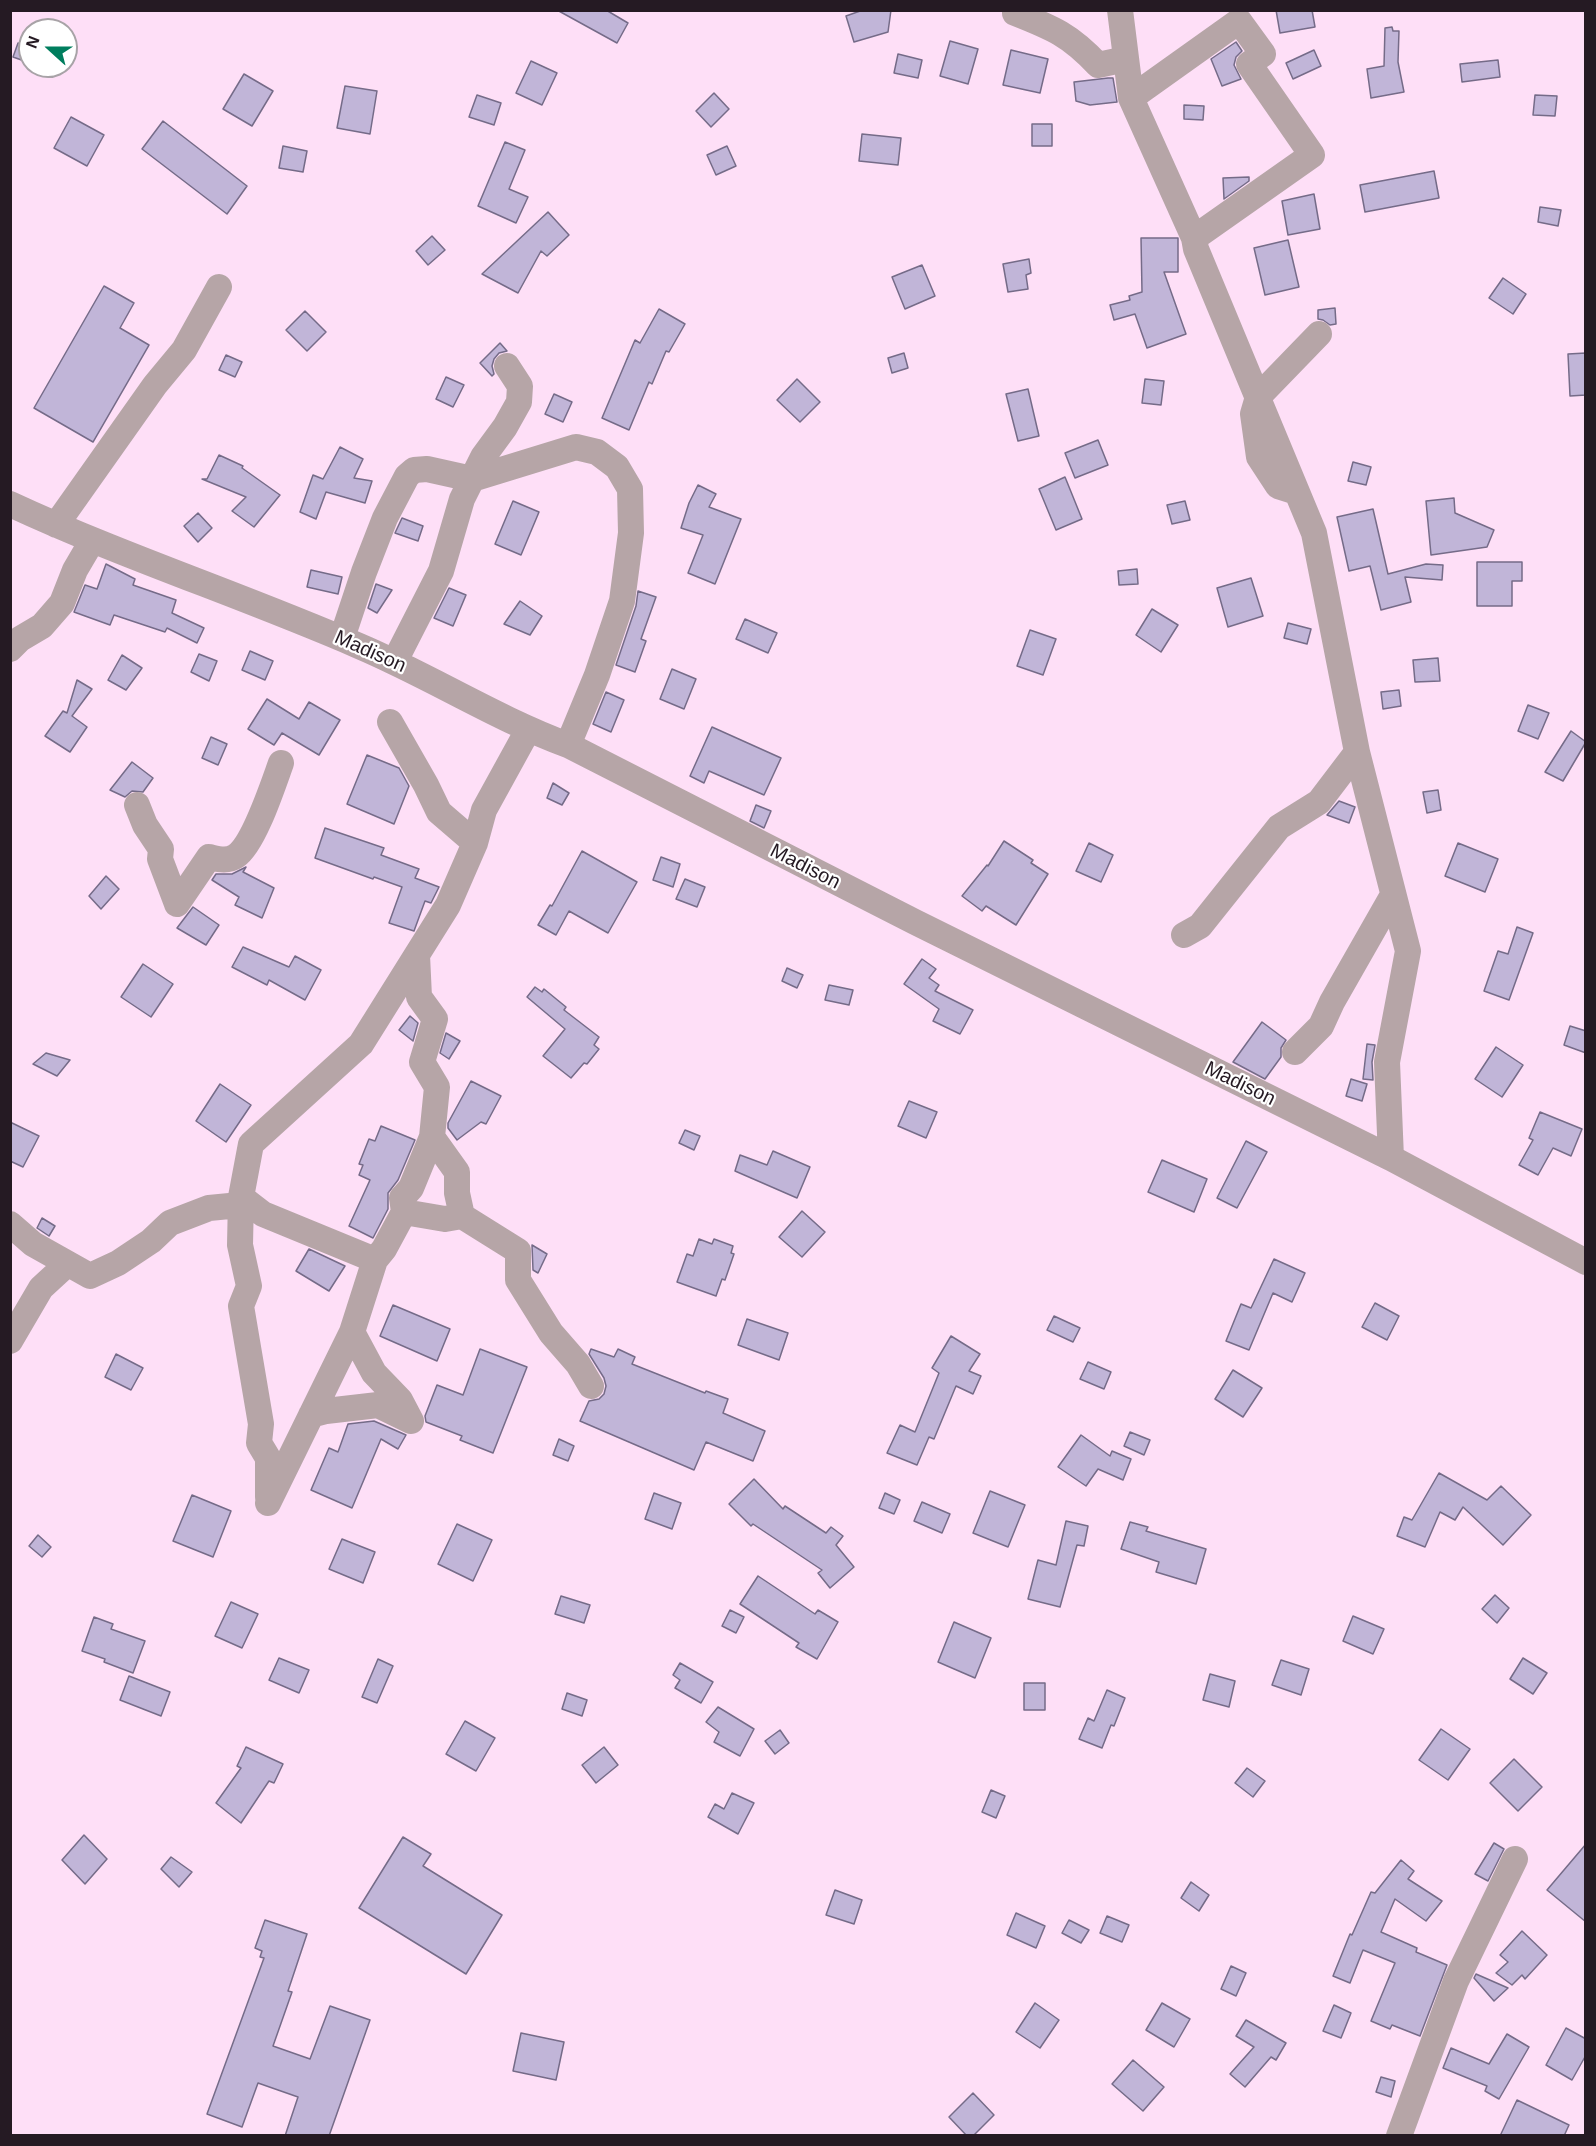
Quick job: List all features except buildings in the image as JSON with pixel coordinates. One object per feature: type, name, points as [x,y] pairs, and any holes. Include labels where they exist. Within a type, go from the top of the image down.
[{"type":"street","points":[[1120,10],[1131,98],[1194,238],[1196,249],[1314,533],[1357,752],[1408,951],[1387,1062],[1391,1158]]},
{"type":"street","points":[[1015,13],[1050,26],[1071,39],[1098,65],[1126,58]]},
{"type":"street","points":[[1131,98],[1239,21],[1263,54],[1249,64],[1312,155],[1194,238]]},
{"type":"street","points":[[57,525],[155,385],[184,350],[219,287]]},
{"type":"street","points":[[1258,397],[1319,333]]},
{"type":"street","points":[[395,661],[441,571],[462,499],[483,457],[505,427],[519,402],[520,386],[507,366]]},
{"type":"street","points":[[342,638],[385,518],[407,476],[414,470],[427,469],[472,479],[576,447],[597,452],[617,466],[630,489],[631,533],[622,601],[597,675],[568,745]]},
{"type":"street","name":"Madison","points":[[10,504],[92,541],[342,638],[395,661],[528,730],[568,745],[915,922],[1391,1158],[1586,1262]]},
{"type":"street","points":[[10,649],[20,639],[42,626],[62,603],[75,570],[92,541]]},
{"type":"street","points":[[390,722],[439,812],[475,843]]},
{"type":"street","points":[[417,955],[419,998],[435,1019],[422,1062],[437,1087],[432,1137],[411,1188],[402,1198],[404,1212],[384,1249],[375,1260],[352,1332],[268,1503],[268,1458],[259,1443],[261,1424],[241,1306],[249,1286],[240,1245],[241,1201],[251,1144],[361,1044],[448,905],[475,843],[483,810],[528,730]]},
{"type":"street","points":[[1184,935],[1200,926],[1279,827],[1319,802],[1357,752]]},
{"type":"street","points":[[137,806],[145,825],[161,849],[160,859],[177,904],[209,857],[225,861],[237,856],[250,839],[281,763]]},
{"type":"street","points":[[1295,1052],[1321,1026],[1332,1002],[1393,895]]},
{"type":"street","points":[[432,1137],[457,1172],[457,1193],[462,1216]]},
{"type":"street","points":[[10,1224],[33,1244],[66,1265],[90,1276],[118,1263],[152,1241],[170,1223],[209,1208],[241,1201],[263,1214],[375,1260]]},
{"type":"street","points":[[404,1212],[445,1219],[462,1216],[518,1251],[518,1280],[551,1333],[578,1364],[591,1386]]},
{"type":"street","points":[[10,1341],[41,1288],[66,1265]]},
{"type":"street","points":[[311,1415],[378,1405],[411,1420],[400,1400],[374,1373],[352,1332]]},
{"type":"street","points":[[1399,2136],[1456,1981],[1515,1859]]}]
